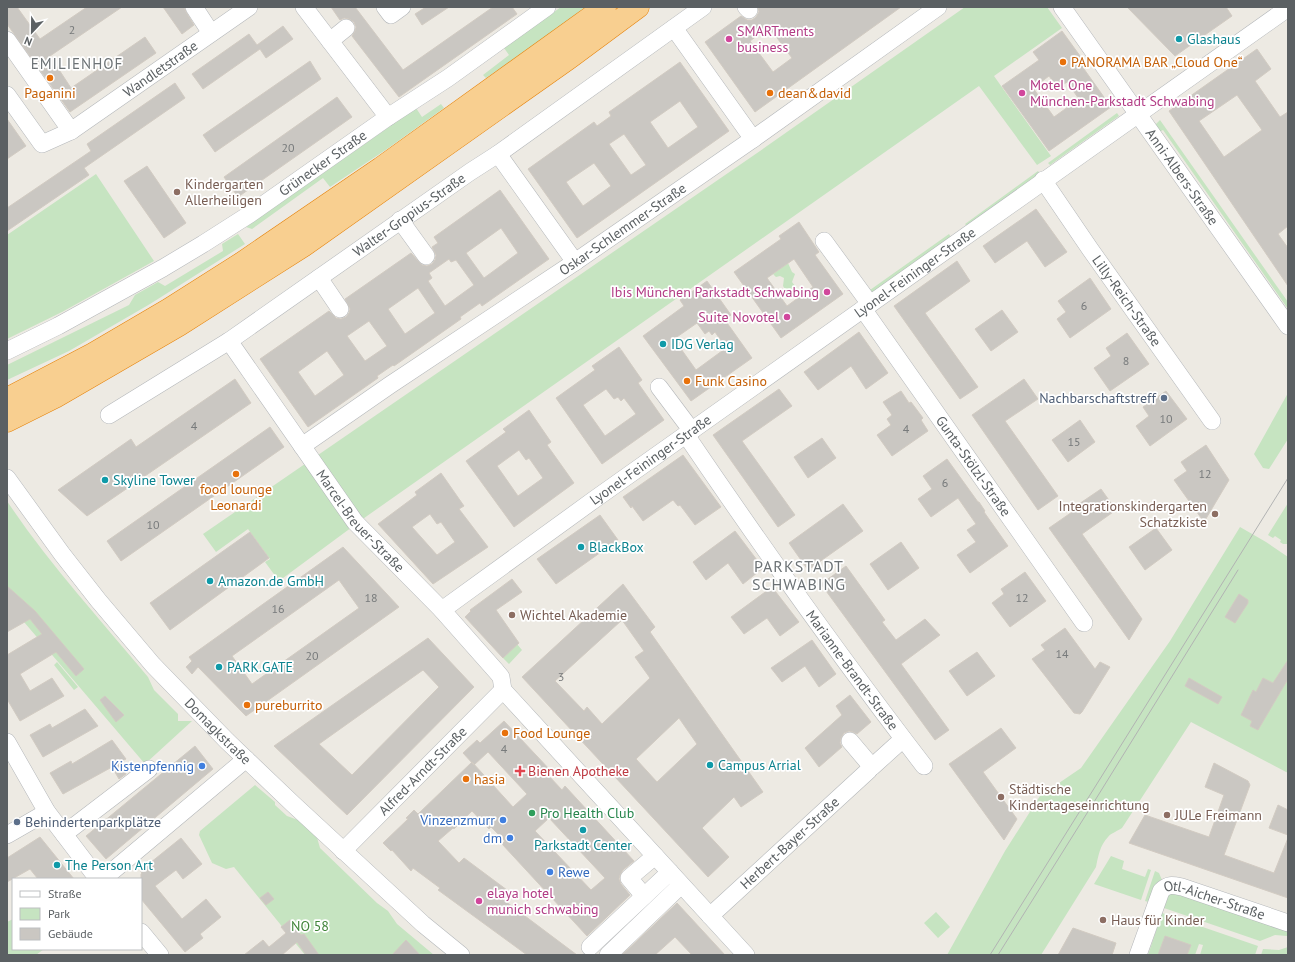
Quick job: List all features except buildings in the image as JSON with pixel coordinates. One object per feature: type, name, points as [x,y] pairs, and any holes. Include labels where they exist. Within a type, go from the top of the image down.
[{"type":"highway","points":[[7,399],[93,354],[168,310],[242,263],[381,168],[605,7]]},
{"type":"highway","points":[[7,421],[55,397],[173,329],[303,246],[569,58],[638,7]]},
{"type":"street","points":[[194,7],[212,33]]},
{"type":"street","name":"Wandletstraße","points":[[7,95],[42,144],[71,131],[250,7]]},
{"type":"street","points":[[304,7],[388,118]]},
{"type":"street","points":[[385,7],[391,15],[402,7]]},
{"type":"street","name":"Grünecker Straße","points":[[7,352],[58,326],[170,264],[250,214],[448,78],[528,12],[547,7]]},
{"type":"street","name":"Walter-Gropius-Straße","points":[[109,414],[229,341],[400,220],[498,154],[703,7]]},
{"type":"street","name":"Oskar-Schlemmer-Straße","points":[[302,446],[390,385],[575,262],[753,139],[938,7]]},
{"type":"street","name":"Anni-Albers-Straße","points":[[1062,7],[1288,326]]},
{"type":"street","name":"Lyonel-Feininger-Straße","points":[[442,610],[1043,180],[1138,115],[1288,8]]},
{"type":"street","points":[[330,41],[346,28]]},
{"type":"street","points":[[674,28],[753,139]]},
{"type":"street","points":[[7,40],[71,131]]},
{"type":"street","points":[[498,154],[575,262]]},
{"type":"street","name":"Lilly-Reich-Straße","points":[[1043,180],[1212,421]]},
{"type":"street","points":[[400,220],[426,256]]},
{"type":"street","name":"Gunta-Stölzl-Straße","points":[[824,241],[867,307],[1084,623]]},
{"type":"street","points":[[319,278],[340,309]]},
{"type":"street","name":"Marcel-Breuer-Straße","points":[[229,341],[355,522],[442,610],[501,677],[503,690]]},
{"type":"street","name":"Marianne-Brandt-Straße","points":[[659,387],[765,550],[924,766]]},
{"type":"street","name":"Domagkstraße","points":[[7,478],[62,554],[141,652],[246,759],[343,851],[423,924],[461,955]]},
{"type":"street","points":[[503,690],[746,955]]},
{"type":"street","name":"Alfred-Arndt-Straße","points":[[343,851],[503,690]]},
{"type":"street","name":"Herbert-Bayer-Straße","points":[[710,916],[903,739]]},
{"type":"street","points":[[850,741],[870,769]]},
{"type":"street","points":[[7,742],[47,812],[97,878]]},
{"type":"street","points":[[104,878],[246,759]]},
{"type":"street","points":[[64,834],[149,769]]},
{"type":"street","points":[[7,835],[47,812]]},
{"type":"street","points":[[644,896],[630,878],[655,856]]},
{"type":"street","points":[[590,947],[644,896],[675,879]]},
{"type":"street","points":[[608,955],[675,879]]},
{"type":"street","name":"Otl-Aicher-Straße","points":[[1138,955],[1161,891],[1166,886],[1171,885],[1182,887],[1288,923]]},
{"type":"street","points":[[142,933],[160,955]]},
{"type":"green space","points":[[561,7],[585,7],[551,33],[486,78],[483,75],[509,55],[504,48]]},
{"type":"green space","points":[[965,7],[1047,7],[1062,28],[994,76],[1051,156],[1037,165],[979,86],[367,516],[279,581],[265,562],[270,559],[248,529],[216,552],[203,534],[760,151]]},
{"type":"green space","points":[[441,104],[444,108],[387,149],[330,187],[323,178],[252,229],[246,227],[416,108],[422,117]]},
{"type":"green space","points":[[1117,113],[1119,116],[1050,165],[1048,163]]},
{"type":"green space","points":[[1160,120],[1288,302],[1288,309],[1163,130],[1159,132],[1155,125]]},
{"type":"green space","points":[[1038,171],[1040,174],[967,226],[965,224]]},
{"type":"green space","points":[[96,174],[154,261],[62,312],[7,339],[7,235]]},
{"type":"green space","points":[[238,234],[245,244],[150,304],[69,351],[7,380],[7,365],[129,305],[135,295],[158,282],[165,286],[223,251],[222,244]]},
{"type":"green space","points":[[949,234],[951,237],[872,293],[870,290]]},
{"type":"green space","points":[[788,263],[792,272],[795,274],[792,282],[800,293],[798,296],[792,291],[785,289],[783,286],[784,278],[780,276],[776,277],[773,274]]},
{"type":"green space","points":[[1288,393],[1288,439],[1269,469],[1263,468],[1254,454]]},
{"type":"green space","points":[[7,501],[57,569],[148,677],[154,690],[178,714],[178,721],[192,721],[145,764],[7,602]]},
{"type":"green space","points":[[1288,503],[1288,544],[1283,544],[1280,542],[1281,540],[1275,536],[1273,538],[1268,535]]},
{"type":"green space","points":[[1240,527],[1288,557],[1288,773],[1191,722],[1122,828],[1111,834],[1105,840],[1100,851],[1096,867],[1041,955],[947,955],[1005,851],[1040,796],[1081,768],[1170,641]]},
{"type":"green space","points":[[517,644],[522,650],[509,664],[503,658]]},
{"type":"green space","points":[[57,662],[78,687],[74,690],[54,665]]},
{"type":"green space","name":"NO 58","points":[[255,785],[275,802],[275,805],[287,816],[298,820],[316,834],[320,848],[377,903],[388,911],[397,924],[434,955],[305,955],[234,867],[226,869],[212,863],[199,835],[200,831]]},
{"type":"green space","points":[[1111,856],[1124,861],[1122,869],[1145,877],[1148,869],[1151,870],[1141,900],[1094,884]]},
{"type":"green space","points":[[1155,871],[1159,873],[1162,880],[1152,903],[1145,901]]},
{"type":"green space","points":[[1170,891],[1288,929],[1287,936],[1275,935],[1260,941],[1164,908]]},
{"type":"green space","points":[[936,912],[950,927],[938,938],[924,923]]},
{"type":"green space","points":[[1162,913],[1258,946],[1255,955],[1200,955],[1203,945],[1199,944],[1195,955],[1148,955]]},
{"type":"green space","points":[[12,920],[12,950],[43,950],[36,955],[7,955],[7,922]]},
{"type":"green space","points":[[1288,947],[1288,955],[1261,955],[1263,949],[1279,950]]},
{"type":"tram line","points":[[990,955],[1288,478]]},
{"type":"tram line","points":[[998,955],[1238,570]]},
{"type":"place","name":"SMARTments business","points":[[729,39]]},
{"type":"place","name":"Glashaus","points":[[1179,39]]},
{"type":"place","name":"PANORAMA BAR „Cloud One“","points":[[1063,62]]},
{"type":"place","name":"Paganini","points":[[50,78]]},
{"type":"place","name":"dean&david","points":[[770,93]]},
{"type":"place","name":"Motel One München-Parkstadt Schwabing","points":[[1022,93]]},
{"type":"place","name":"Kindergarten Allerheiligen","points":[[177,192]]},
{"type":"place","name":"Ibis München Parkstadt Schwabing","points":[[827,292]]},
{"type":"place","name":"Suite Novotel","points":[[787,317]]},
{"type":"place","name":"IDG Verlag","points":[[663,344]]},
{"type":"place","name":"Funk Casino","points":[[687,381]]},
{"type":"place","name":"Nachbarschaftstreff","points":[[1164,398]]},
{"type":"place","name":"food lounge Leonardi","points":[[236,474]]},
{"type":"place","name":"Skyline Tower","points":[[105,480]]},
{"type":"place","name":"Integrationskindergarten Schatzkiste","points":[[1215,514]]},
{"type":"place","name":"BlackBox","points":[[581,547]]},
{"type":"place","name":"Amazon.de GmbH","points":[[210,581]]},
{"type":"place","name":"Wichtel Akademie","points":[[512,615]]},
{"type":"place","name":"PARK.GATE","points":[[219,667]]},
{"type":"place","name":"pureburrito","points":[[247,705]]},
{"type":"place","name":"Food Lounge","points":[[505,733]]},
{"type":"place","name":"Campus Arrial","points":[[710,765]]},
{"type":"place","name":"Kistenpfennig","points":[[202,766]]},
{"type":"place","name":"Bienen Apotheke","points":[[520,771]]},
{"type":"place","name":"hasia","points":[[466,779]]},
{"type":"place","name":"Städtische Kindertageseinrichtung","points":[[1001,797]]},
{"type":"place","name":"Pro Health Club","points":[[532,813]]},
{"type":"place","name":"JULe Freimann","points":[[1167,815]]},
{"type":"place","name":"Vinzenzmurr","points":[[503,820]]},
{"type":"place","name":"Behindertenparkplätze","points":[[17,822]]},
{"type":"place","name":"Parkstadt Center","points":[[583,830]]},
{"type":"place","name":"dm","points":[[510,838]]},
{"type":"place","name":"The Person Art","points":[[57,865]]},
{"type":"place","name":"Rewe","points":[[550,872]]},
{"type":"place","name":"elaya hotel munich schwabing","points":[[479,901]]},
{"type":"place","name":"Haus für Kinder","points":[[1103,920]]},
{"type":"district","name":"EMILIENHOF","points":[[77,63]]},
{"type":"district","name":"PARKSTADT SCHWABING","points":[[799,575]]}]
